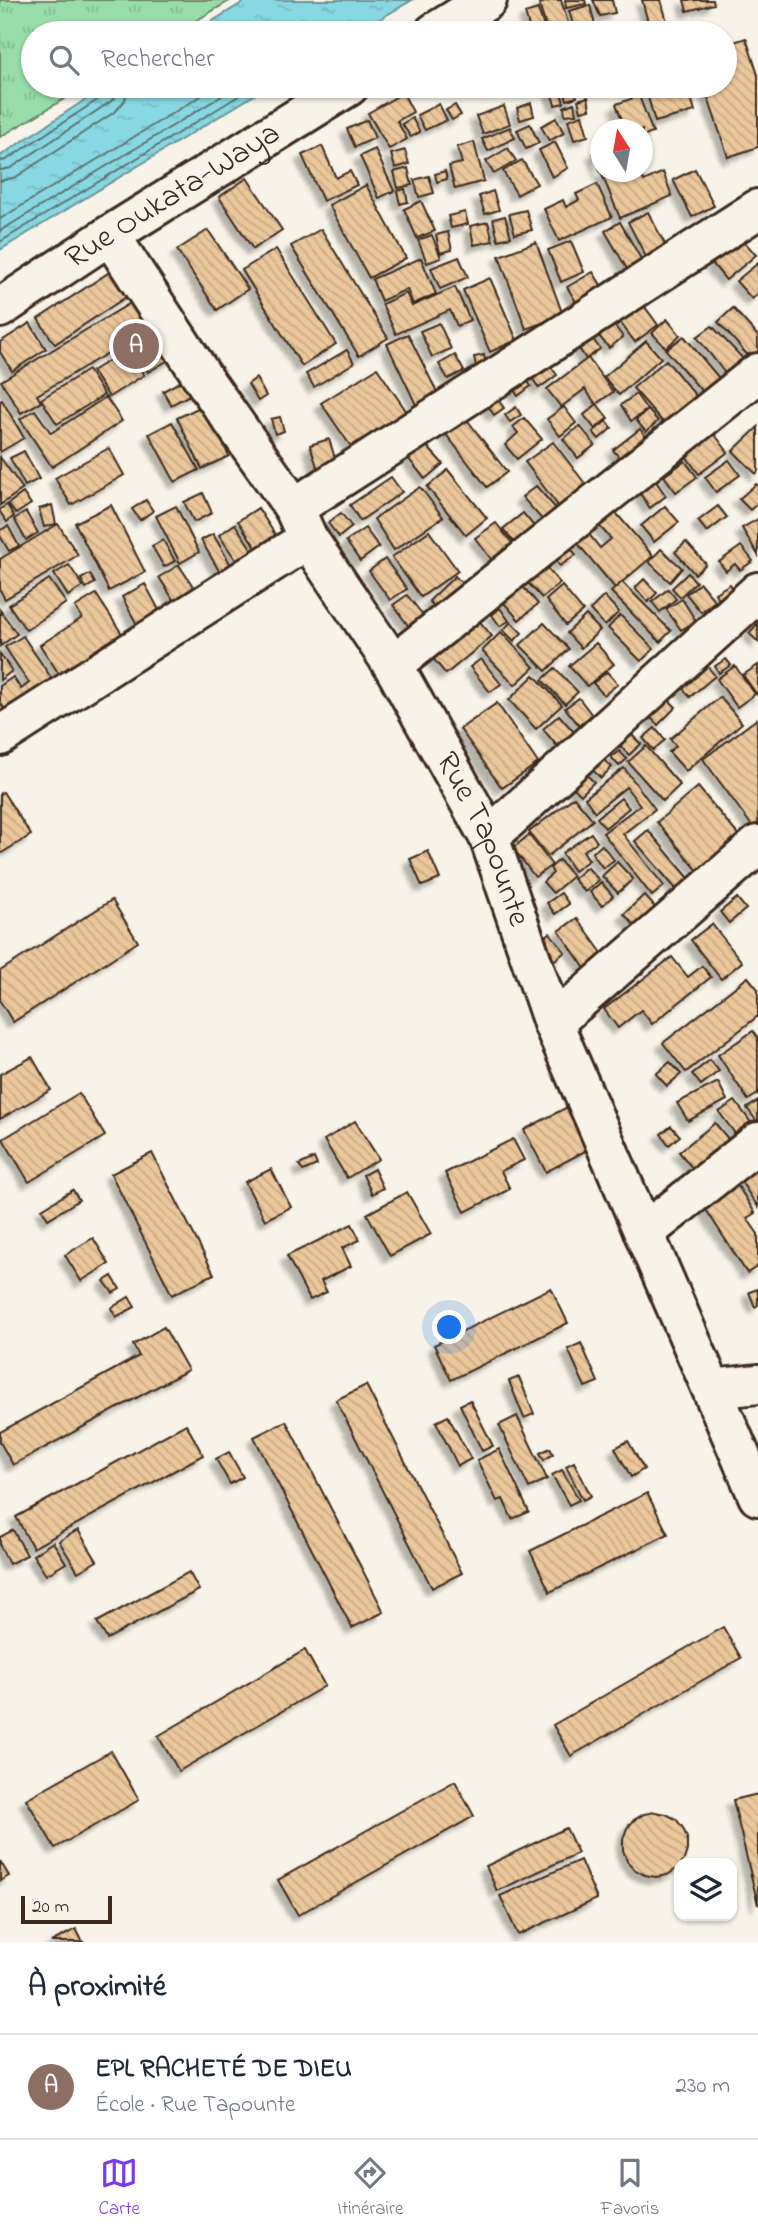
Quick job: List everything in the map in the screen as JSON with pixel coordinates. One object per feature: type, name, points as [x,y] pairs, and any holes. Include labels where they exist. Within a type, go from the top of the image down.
[{"type":"street","points":[[453,21],[487,0]]},
{"type":"street","name":"Rue Oukata-Waya","points":[[0,308],[110,235],[330,98]]},
{"type":"street","points":[[0,736],[301,523],[758,209]]},
{"type":"street","name":"Rue Tapounte","points":[[110,235],[393,665],[489,837],[552,1023],[758,1496]]},
{"type":"street","points":[[393,665],[758,373]]},
{"type":"street","points":[[489,837],[758,592]]},
{"type":"street","points":[[552,1023],[758,845]]},
{"type":"street","points":[[644,1233],[758,1142]]},
{"type":"street","points":[[712,1389],[758,1384]]},
{"type":"green space","points":[[0,0],[231,0],[195,21],[21,21],[21,98],[66,98],[0,137]]},
{"type":"water","points":[[247,0],[412,0],[376,21],[213,21]]},
{"type":"water","points":[[88,98],[249,98],[0,250],[0,156]]},
{"type":"building","points":[[561,0],[568,21],[544,21],[539,4]]},
{"type":"building","points":[[565,0],[585,0],[586,4],[566,8]]},
{"type":"building","points":[[593,0],[612,0],[615,13],[600,16]]},
{"type":"building","points":[[642,0],[661,0],[667,21],[648,21]]},
{"type":"building","points":[[684,0],[713,0],[714,4],[687,11]]},
{"type":"building","points":[[590,5],[594,21],[572,21],[569,11]]},
{"type":"building","points":[[538,9],[542,21],[527,21],[525,13]]},
{"type":"building","points":[[746,38],[758,75],[758,147],[728,157],[708,98],[737,98],[737,41]]},
{"type":"building","points":[[394,98],[406,98],[413,112],[397,121],[407,139],[389,149],[368,113]]},
{"type":"building","points":[[553,98],[563,98],[564,103],[555,105]]},
{"type":"building","points":[[588,98],[590,109],[581,111],[578,100]]},
{"type":"building","points":[[640,98],[648,119],[622,119],[616,104]]},
{"type":"building","points":[[648,98],[691,98],[695,111],[655,122]]},
{"type":"building","points":[[531,103],[534,116],[520,120],[517,108]]},
{"type":"building","points":[[574,103],[576,114],[565,115],[564,107]]},
{"type":"building","points":[[439,104],[447,120],[425,130],[417,115]]},
{"type":"building","points":[[455,105],[461,115],[452,120],[446,110]]},
{"type":"building","points":[[504,106],[510,124],[483,134],[476,116]]},
{"type":"building","points":[[582,115],[588,136],[574,140],[568,120]]},
{"type":"building","points":[[412,118],[420,132],[411,137],[402,124]]},
{"type":"building","points":[[556,118],[564,133],[549,141],[541,126]]},
{"type":"building","points":[[367,120],[375,138],[355,147],[347,129]]},
{"type":"building","points":[[530,124],[539,143],[526,149],[517,130]]},
{"type":"building","points":[[510,127],[515,138],[488,151],[482,139]]},
{"type":"building","points":[[474,142],[484,181],[455,189],[449,166],[462,163],[457,147]]},
{"type":"building","points":[[555,142],[568,168],[552,177],[539,150]]},
{"type":"building","points":[[322,146],[336,178],[350,171],[357,185],[323,201],[302,155]]},
{"type":"building","points":[[508,148],[516,161],[494,174],[486,161]]},
{"type":"building","points":[[375,149],[394,191],[379,198],[360,156]]},
{"type":"building","points":[[405,150],[409,164],[395,168],[391,154]]},
{"type":"building","points":[[522,160],[537,184],[517,195],[503,171]]},
{"type":"building","points":[[408,168],[412,185],[398,188],[394,172]]},
{"type":"building","points":[[695,169],[714,206],[692,217],[673,180]]},
{"type":"building","points":[[445,171],[447,179],[437,182],[435,174]]},
{"type":"building","points":[[663,172],[672,196],[620,218],[605,182],[653,182],[653,177]]},
{"type":"building","points":[[429,176],[434,193],[419,197],[414,180]]},
{"type":"building","points":[[247,178],[282,230],[253,249],[219,197]]},
{"type":"building","points":[[597,184],[612,217],[559,241],[544,209],[563,200],[566,207],[579,200],[576,194]]},
{"type":"building","points":[[366,185],[406,258],[369,278],[329,205]]},
{"type":"building","points":[[405,189],[408,202],[400,204],[397,191]]},
{"type":"building","points":[[493,191],[499,210],[485,214],[479,196]]},
{"type":"building","points":[[421,201],[435,231],[417,238],[404,209]]},
{"type":"building","points":[[526,210],[532,230],[515,234],[509,214]]},
{"type":"building","points":[[465,212],[468,224],[451,228],[448,216]]},
{"type":"building","points":[[648,212],[668,250],[648,261],[628,222]]},
{"type":"building","points":[[505,216],[511,237],[498,240],[493,219]]},
{"type":"building","points":[[488,222],[493,241],[474,245],[470,226]]},
{"type":"building","points":[[620,222],[649,273],[634,281],[605,231]]},
{"type":"building","points":[[321,229],[388,338],[359,356],[291,246]]},
{"type":"building","points":[[208,230],[248,289],[217,310],[177,250]]},
{"type":"building","points":[[448,232],[452,250],[440,253],[436,235]]},
{"type":"building","points":[[432,235],[441,258],[427,263],[418,240]]},
{"type":"building","points":[[741,238],[756,255],[726,280],[712,263]]},
{"type":"building","points":[[571,241],[584,272],[561,282],[548,250]]},
{"type":"building","points":[[536,242],[563,315],[526,329],[499,256]]},
{"type":"building","points":[[276,249],[336,344],[302,366],[242,270]]},
{"type":"building","points":[[459,257],[468,277],[440,289],[431,268]]},
{"type":"building","points":[[421,258],[436,294],[413,304],[407,289],[381,301],[372,279]]},
{"type":"building","points":[[758,263],[758,294],[752,299],[736,281]]},
{"type":"building","points":[[122,264],[138,289],[55,344],[38,319]]},
{"type":"building","points":[[593,272],[606,293],[580,308],[567,287]]},
{"type":"building","points":[[490,278],[517,340],[490,352],[463,290]]},
{"type":"building","points":[[455,287],[470,320],[457,326],[450,310],[396,334],[382,304],[406,293],[412,306]]},
{"type":"building","points":[[144,295],[160,322],[37,395],[41,402],[21,413],[1,381]]},
{"type":"building","points":[[640,300],[658,325],[635,342],[616,317]]},
{"type":"building","points":[[733,308],[758,336],[758,355],[752,360],[718,322]]},
{"type":"building","points":[[667,319],[680,335],[666,348],[652,333]]},
{"type":"building","points":[[610,320],[623,337],[609,348],[595,331]]},
{"type":"building","points":[[30,323],[46,349],[12,371],[0,352],[0,342]]},
{"type":"building","points":[[439,323],[451,349],[432,357],[420,331]]},
{"type":"building","points":[[712,326],[747,363],[731,381],[697,337]]},
{"type":"building","points":[[165,329],[179,354],[148,372],[134,347]]},
{"type":"building","points":[[588,332],[600,349],[586,359],[574,341]]},
{"type":"building","points":[[408,334],[442,402],[420,413],[387,344]]},
{"type":"building","points":[[684,336],[728,389],[712,403],[666,350]]},
{"type":"building","points":[[646,341],[661,358],[619,395],[604,377]]},
{"type":"building","points":[[128,349],[144,375],[109,397],[92,371]]},
{"type":"building","points":[[347,350],[354,363],[314,387],[306,374]]},
{"type":"building","points":[[455,355],[464,371],[448,379],[439,364]]},
{"type":"building","points":[[484,355],[488,373],[478,375],[474,357]]},
{"type":"building","points":[[588,358],[613,392],[596,404],[585,389],[561,407],[547,389]]},
{"type":"building","points":[[666,360],[706,408],[674,435],[633,388]]},
{"type":"building","points":[[548,363],[557,375],[539,388],[530,375]]},
{"type":"building","points":[[377,368],[409,415],[354,451],[321,403]]},
{"type":"building","points":[[88,370],[104,395],[57,424],[41,399]]},
{"type":"building","points":[[524,376],[531,386],[518,396],[510,384]]},
{"type":"building","points":[[189,377],[197,391],[171,405],[163,391]]},
{"type":"building","points":[[256,378],[266,396],[258,401],[248,384]]},
{"type":"building","points":[[636,394],[647,410],[631,421],[621,405]]},
{"type":"building","points":[[106,397],[122,421],[52,467],[20,419],[35,410],[51,433]]},
{"type":"building","points":[[497,398],[504,408],[494,415],[487,404]]},
{"type":"building","points":[[2,400],[24,438],[0,452],[0,401]]},
{"type":"building","points":[[597,404],[608,418],[595,429],[584,415]]},
{"type":"building","points":[[204,405],[229,456],[202,469],[177,418]]},
{"type":"building","points":[[516,407],[521,415],[510,422],[505,415]]},
{"type":"building","points":[[564,407],[576,423],[560,436],[547,419]]},
{"type":"building","points":[[648,410],[658,421],[646,432],[636,420]]},
{"type":"building","points":[[280,417],[284,431],[275,434],[271,419]]},
{"type":"building","points":[[465,417],[507,472],[487,487],[445,433]]},
{"type":"building","points":[[524,418],[542,439],[517,459],[505,445],[518,433],[513,427]]},
{"type":"building","points":[[606,421],[612,428],[599,439],[593,432]]},
{"type":"building","points":[[172,422],[199,470],[175,482],[149,434]]},
{"type":"building","points":[[580,426],[595,445],[578,458],[563,439]]},
{"type":"building","points":[[758,427],[758,471],[756,474],[733,451]]},
{"type":"building","points":[[640,429],[655,449],[629,469],[613,450]]},
{"type":"building","points":[[712,431],[728,452],[699,474],[683,452]]},
{"type":"building","points":[[329,439],[339,471],[320,476],[310,445]]},
{"type":"building","points":[[553,442],[594,495],[566,516],[525,462]]},
{"type":"building","points":[[425,444],[443,464],[425,479],[408,458]]},
{"type":"building","points":[[109,448],[124,475],[71,505],[55,478]]},
{"type":"building","points":[[24,451],[39,479],[25,486],[10,458]]},
{"type":"building","points":[[0,457],[23,489],[0,505]]},
{"type":"building","points":[[729,460],[740,475],[716,492],[705,477]]},
{"type":"building","points":[[685,461],[697,477],[676,492],[664,476]]},
{"type":"building","points":[[448,470],[487,518],[466,535],[427,487]]},
{"type":"building","points":[[391,477],[402,492],[360,521],[350,505]]},
{"type":"building","points":[[655,480],[666,496],[650,508],[639,492]]},
{"type":"building","points":[[756,484],[758,503],[750,510],[739,499]]},
{"type":"building","points":[[536,486],[559,512],[546,524],[522,497]]},
{"type":"building","points":[[420,487],[443,517],[394,550],[374,519]]},
{"type":"building","points":[[23,493],[31,504],[16,514],[8,504]]},
{"type":"building","points":[[203,493],[212,513],[194,522],[184,502]]},
{"type":"building","points":[[146,500],[153,511],[140,520],[132,509]]},
{"type":"building","points":[[7,505],[14,516],[7,522],[0,509]]},
{"type":"building","points":[[52,505],[56,524],[44,527],[39,509]]},
{"type":"building","points":[[111,505],[145,572],[109,591],[75,523]]},
{"type":"building","points":[[176,506],[199,552],[180,563],[156,516]]},
{"type":"building","points":[[610,506],[653,556],[615,588],[573,538],[585,529],[600,548],[611,539],[594,520]]},
{"type":"building","points":[[665,506],[679,522],[654,542],[641,526]]},
{"type":"building","points":[[718,506],[727,517],[707,532],[698,521]]},
{"type":"building","points":[[258,508],[278,539],[259,552],[238,521]]},
{"type":"building","points":[[26,512],[38,533],[26,540],[14,519]]},
{"type":"building","points":[[341,513],[352,527],[339,537],[328,523]]},
{"type":"building","points":[[523,513],[538,531],[519,548],[503,529]]},
{"type":"building","points":[[758,519],[758,555],[742,528]]},
{"type":"building","points":[[496,523],[516,548],[495,564],[475,538]]},
{"type":"building","points":[[58,524],[78,555],[5,599],[0,590],[0,559]]},
{"type":"building","points":[[235,524],[256,556],[240,566],[219,535]]},
{"type":"building","points":[[8,526],[19,546],[9,551],[0,536],[0,530]]},
{"type":"building","points":[[365,528],[379,547],[360,561],[346,541]]},
{"type":"building","points":[[429,531],[458,571],[421,597],[392,557]]},
{"type":"building","points":[[213,534],[232,567],[221,574],[201,540]]},
{"type":"building","points":[[561,534],[576,555],[560,566],[545,546]]},
{"type":"building","points":[[163,540],[175,561],[164,567],[152,546]]},
{"type":"building","points":[[686,542],[706,564],[695,574],[675,552]]},
{"type":"building","points":[[741,546],[753,561],[740,570],[735,564],[726,571],[719,562]]},
{"type":"building","points":[[661,549],[682,568],[670,582],[649,562]]},
{"type":"building","points":[[537,557],[560,583],[542,598],[519,573]]},
{"type":"building","points":[[385,559],[407,589],[390,600],[369,571]]},
{"type":"building","points":[[69,565],[83,586],[68,596],[54,574]]},
{"type":"building","points":[[179,565],[198,594],[178,607],[159,577]]},
{"type":"building","points":[[688,573],[696,582],[680,597],[672,588]]},
{"type":"building","points":[[90,574],[95,583],[86,588],[81,579]]},
{"type":"building","points":[[512,574],[538,604],[519,620],[493,590]]},
{"type":"building","points":[[455,576],[470,592],[443,616],[429,601]]},
{"type":"building","points":[[49,579],[66,603],[26,630],[9,605]]},
{"type":"building","points":[[644,579],[657,593],[648,602],[635,588]]},
{"type":"building","points":[[622,582],[671,631],[660,642],[611,592]]},
{"type":"building","points":[[700,583],[715,601],[701,612],[686,594]]},
{"type":"building","points":[[145,584],[164,619],[141,632],[122,597]]},
{"type":"building","points":[[730,584],[735,592],[720,601],[715,593]]},
{"type":"building","points":[[562,586],[583,611],[566,625],[546,600]]},
{"type":"building","points":[[668,589],[676,599],[660,612],[652,602]]},
{"type":"building","points":[[96,594],[126,640],[63,680],[40,645],[82,618],[75,607]]},
{"type":"building","points":[[407,595],[431,625],[416,636],[393,605]]},
{"type":"building","points":[[604,596],[619,612],[605,626],[590,610]]},
{"type":"building","points":[[682,599],[696,621],[681,630],[666,609]]},
{"type":"building","points":[[500,608],[509,621],[500,626],[492,615]]},
{"type":"building","points":[[0,610],[17,634],[0,646]]},
{"type":"building","points":[[586,615],[600,630],[581,648],[567,633]]},
{"type":"building","points":[[620,615],[654,649],[641,661],[608,628]]},
{"type":"building","points":[[476,617],[492,636],[446,674],[430,655]]},
{"type":"building","points":[[511,622],[522,633],[514,641],[503,630]]},
{"type":"building","points":[[544,623],[569,649],[546,671],[520,645]]},
{"type":"building","points":[[758,623],[758,642],[749,633]]},
{"type":"building","points":[[501,632],[534,667],[515,685],[482,651]]},
{"type":"building","points":[[23,636],[56,685],[9,716],[0,702],[0,686],[13,677],[21,689],[29,683],[5,647]]},
{"type":"building","points":[[596,643],[614,664],[587,686],[569,666]]},
{"type":"building","points":[[0,654],[12,671],[0,680]]},
{"type":"building","points":[[481,659],[501,684],[490,692],[470,667]]},
{"type":"building","points":[[726,659],[731,665],[719,673],[715,666]]},
{"type":"building","points":[[705,663],[715,676],[690,697],[679,683]]},
{"type":"building","points":[[758,665],[758,696],[743,675]]},
{"type":"building","points":[[735,666],[755,694],[737,707],[717,679]]},
{"type":"building","points":[[555,668],[578,692],[565,704],[542,680]]},
{"type":"building","points":[[607,672],[618,684],[604,695],[593,683]]},
{"type":"building","points":[[534,675],[562,705],[536,729],[509,700]]},
{"type":"building","points":[[663,694],[676,707],[658,725],[645,712]]},
{"type":"building","points":[[720,697],[742,723],[686,771],[669,752],[676,746],[670,739]]},
{"type":"building","points":[[579,698],[592,715],[579,725],[565,708]]},
{"type":"building","points":[[497,703],[538,763],[502,788],[460,729]]},
{"type":"building","points":[[559,715],[574,732],[557,746],[543,729]]},
{"type":"building","points":[[757,719],[758,828],[755,830],[703,759]]},
{"type":"building","points":[[624,727],[641,744],[629,755],[612,738]]},
{"type":"building","points":[[655,728],[665,740],[653,750],[643,738]]},
{"type":"building","points":[[646,746],[680,785],[663,801],[628,762]]},
{"type":"building","points":[[594,751],[612,767],[601,778],[584,762]]},
{"type":"building","points":[[619,751],[627,759],[619,766],[611,757]]},
{"type":"building","points":[[578,766],[594,782],[581,795],[565,779]]},
{"type":"building","points":[[624,768],[655,809],[623,834],[664,886],[652,896],[603,833],[640,805],[626,787],[595,812],[585,798]]},
{"type":"building","points":[[698,787],[745,843],[704,878],[657,822]]},
{"type":"building","points":[[3,792],[31,835],[0,854],[0,793]]},
{"type":"building","points":[[574,797],[593,820],[548,856],[529,832]]},
{"type":"building","points":[[621,798],[629,808],[605,828],[597,818]]},
{"type":"building","points":[[648,830],[694,884],[681,895],[635,841]]},
{"type":"building","points":[[591,833],[597,842],[583,851],[589,860],[574,871],[562,853]]},
{"type":"building","points":[[529,835],[552,865],[535,877],[513,848]]},
{"type":"building","points":[[602,845],[614,860],[603,868],[592,853]]},
{"type":"building","points":[[428,851],[440,879],[422,886],[410,859]]},
{"type":"building","points":[[559,860],[573,876],[553,893],[543,882],[553,873],[550,868]]},
{"type":"building","points":[[617,862],[633,879],[618,893],[602,876]]},
{"type":"building","points":[[587,867],[599,880],[585,892],[573,879]]},
{"type":"building","points":[[601,882],[613,896],[602,906],[590,892]]},
{"type":"building","points":[[561,893],[569,904],[555,914],[547,903]]},
{"type":"building","points":[[644,895],[666,919],[646,938],[624,914]]},
{"type":"building","points":[[737,898],[746,909],[729,923],[720,912]]},
{"type":"building","points":[[112,900],[138,942],[13,1022],[0,1001],[0,971]]},
{"type":"building","points":[[577,918],[609,963],[591,977],[559,931]]},
{"type":"building","points":[[712,924],[742,962],[721,979],[691,940]]},
{"type":"building","points":[[550,933],[565,952],[552,962],[537,942]]},
{"type":"building","points":[[672,957],[688,977],[702,966],[711,977],[652,1024],[641,1010],[618,1028],[604,1009]]},
{"type":"building","points":[[748,977],[758,989],[758,1016],[686,1072],[663,1043]]},
{"type":"building","points":[[753,1031],[758,1038],[758,1094],[748,1100],[718,1055]]},
{"type":"building","points":[[32,1057],[51,1090],[0,1119],[0,1074]]},
{"type":"building","points":[[710,1060],[719,1071],[701,1085],[692,1074]]},
{"type":"building","points":[[670,1062],[681,1074],[667,1086],[656,1074]]},
{"type":"building","points":[[718,1082],[727,1100],[688,1121],[677,1103]]},
{"type":"building","points":[[79,1093],[105,1136],[29,1182],[3,1139]]},
{"type":"building","points":[[735,1101],[755,1128],[740,1140],[719,1112]]},
{"type":"building","points":[[758,1101],[758,1123],[747,1108]]},
{"type":"building","points":[[567,1107],[589,1149],[546,1172],[524,1130]]},
{"type":"building","points":[[355,1121],[379,1159],[347,1178],[324,1140]]},
{"type":"building","points":[[715,1123],[739,1152],[703,1181],[679,1152]]},
{"type":"building","points":[[671,1126],[680,1136],[669,1145],[661,1134]]},
{"type":"building","points":[[513,1139],[524,1160],[501,1171],[510,1189],[465,1212],[445,1173]]},
{"type":"building","points":[[152,1153],[214,1274],[172,1295],[111,1174]]},
{"type":"building","points":[[314,1158],[317,1165],[303,1171],[299,1165]]},
{"type":"building","points":[[758,1168],[758,1207],[740,1180]]},
{"type":"building","points":[[271,1169],[291,1207],[265,1220],[245,1182]]},
{"type":"building","points":[[374,1169],[383,1188],[372,1194],[363,1175]]},
{"type":"building","points":[[738,1186],[755,1213],[747,1218],[758,1234],[758,1266],[747,1273],[705,1208]]},
{"type":"building","points":[[73,1190],[79,1200],[48,1219],[42,1209]]},
{"type":"building","points":[[407,1192],[431,1234],[390,1256],[367,1214]]},
{"type":"building","points":[[352,1224],[360,1240],[342,1248],[351,1266],[321,1281],[327,1292],[310,1300],[287,1256]]},
{"type":"building","points":[[93,1238],[109,1264],[81,1281],[65,1255]]},
{"type":"building","points":[[112,1276],[120,1289],[113,1293],[104,1281]]},
{"type":"building","points":[[551,1288],[568,1323],[451,1380],[434,1345]]},
{"type":"building","points":[[758,1289],[758,1305],[755,1307],[749,1292]]},
{"type":"building","points":[[129,1297],[135,1307],[116,1317],[111,1308]]},
{"type":"building","points":[[164,1327],[188,1370],[13,1465],[0,1442],[0,1432],[139,1356],[133,1345]]},
{"type":"building","points":[[581,1343],[598,1382],[585,1387],[568,1349]]},
{"type":"building","points":[[519,1377],[534,1414],[524,1418],[509,1381]]},
{"type":"building","points":[[366,1385],[462,1573],[432,1588],[336,1400]]},
{"type":"building","points":[[470,1400],[493,1446],[482,1451],[460,1405]]},
{"type":"building","points":[[448,1416],[471,1459],[458,1466],[436,1422]]},
{"type":"building","points":[[517,1416],[547,1479],[529,1488],[499,1425]]},
{"type":"building","points":[[286,1421],[384,1612],[352,1628],[254,1437]]},
{"type":"building","points":[[186,1424],[203,1455],[33,1548],[16,1517]]},
{"type":"building","points":[[628,1441],[644,1469],[631,1477],[615,1448]]},
{"type":"building","points":[[550,1448],[553,1454],[544,1460],[540,1453]]},
{"type":"building","points":[[499,1449],[529,1512],[512,1519],[503,1499],[497,1501],[477,1460]]},
{"type":"building","points":[[229,1452],[243,1477],[230,1484],[216,1459]]},
{"type":"building","points":[[574,1462],[591,1496],[583,1500],[566,1466]]},
{"type":"building","points":[[562,1470],[579,1500],[569,1505],[552,1475]]},
{"type":"building","points":[[647,1493],[668,1534],[550,1592],[530,1551]]},
{"type":"building","points":[[13,1530],[27,1555],[9,1564],[0,1546],[0,1537]]},
{"type":"building","points":[[78,1530],[97,1561],[78,1572],[59,1541]]},
{"type":"building","points":[[53,1542],[66,1563],[46,1575],[33,1555]]},
{"type":"building","points":[[189,1572],[199,1590],[107,1639],[97,1622]]},
{"type":"building","points":[[723,1627],[741,1658],[571,1756],[553,1725]]},
{"type":"building","points":[[305,1650],[325,1686],[179,1771],[158,1736]]},
{"type":"building","points":[[111,1751],[139,1800],[55,1848],[26,1799]]},
{"type":"building","points":[[455,1781],[474,1816],[298,1915],[278,1880]]},
{"type":"building","points":[[758,1794],[758,1905],[733,1800]]},
{"type":"building","points":[[655,1812],[676,1819],[687,1838],[685,1858],[674,1858],[674,1871],[667,1875],[645,1875],[635,1870],[627,1861],[623,1839],[627,1828],[644,1814]]},
{"type":"building","points":[[566,1828],[578,1853],[497,1891],[486,1866]]},
{"type":"building","points":[[580,1860],[597,1899],[518,1935],[500,1896]]},
{"type":"building","points":[[0,1861],[9,1876],[0,1881]]},
{"type":"building","points":[[76,1929],[83,1942],[51,1942]]},
{"type":"place","name":"EPL RACHETÉ DE DIEU","points":[[136,346]]}]
